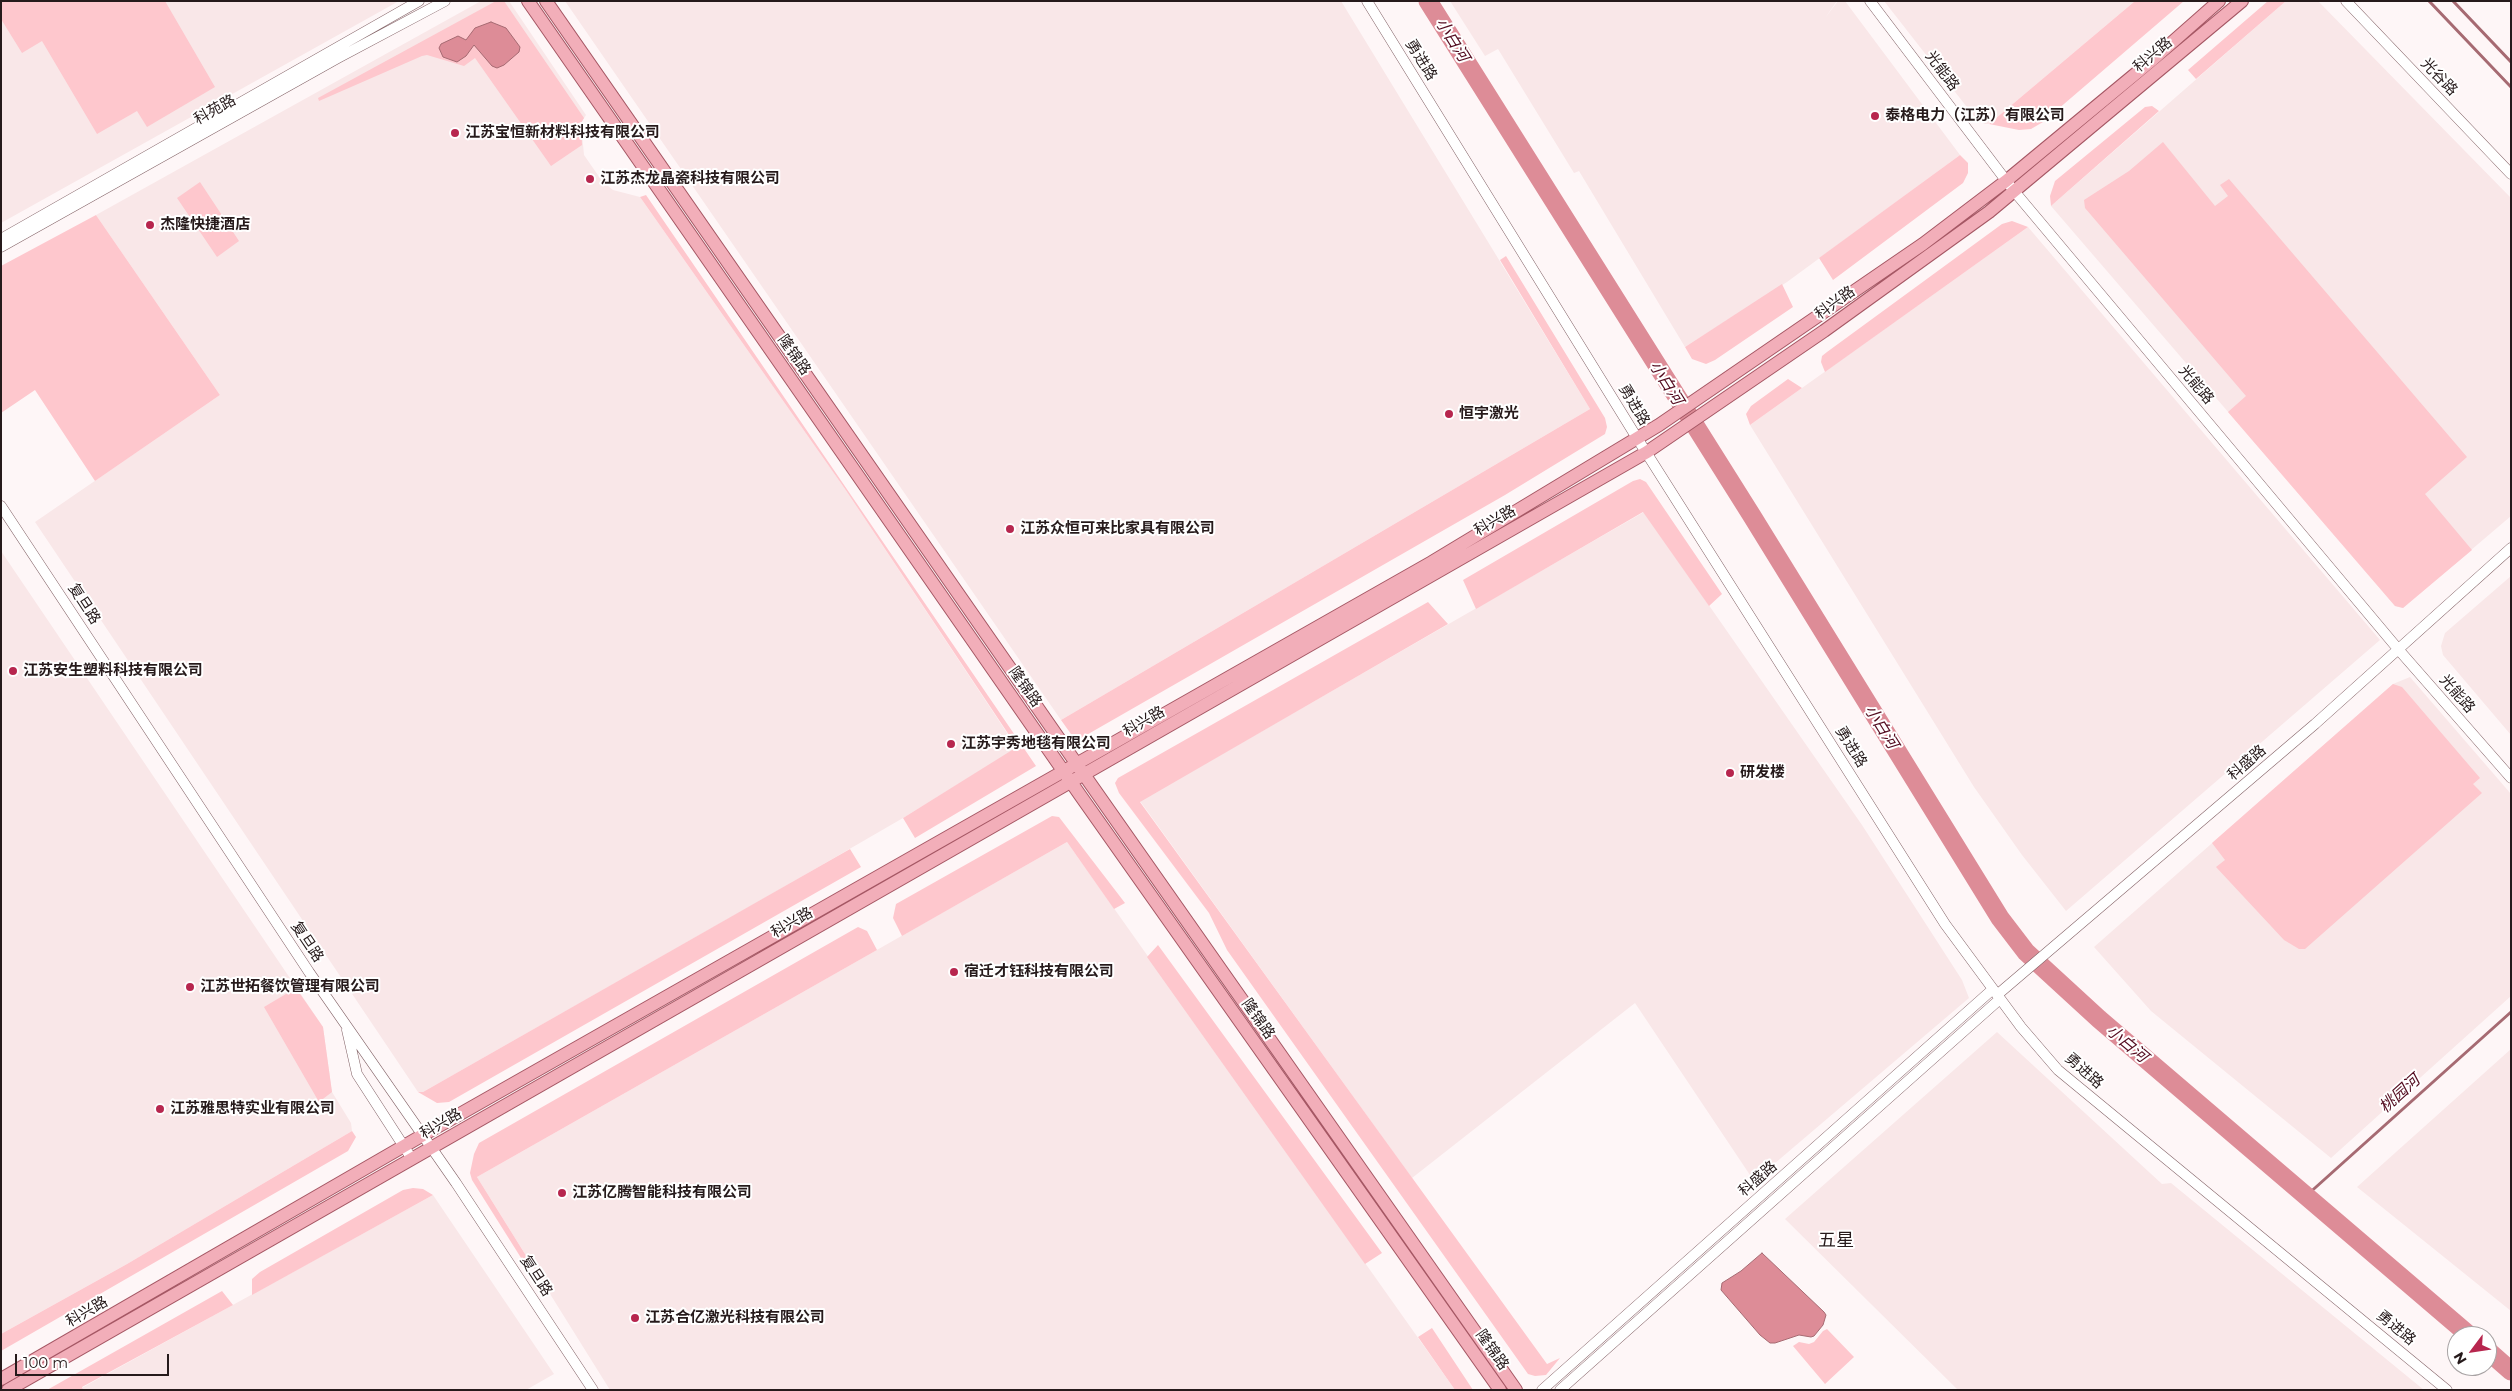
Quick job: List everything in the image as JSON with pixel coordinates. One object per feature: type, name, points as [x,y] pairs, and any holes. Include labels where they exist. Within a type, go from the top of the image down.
[{"type":"main road","name":"隆锦路","points":[[528,1],[1067,777],[1500,1390]]},
{"type":"main road","name":"隆锦路","points":[[546,1],[1516,1390]]},
{"type":"main road","name":"科兴路","points":[[1081,769],[1432,562],[1659,425],[1704,395],[1923,244],[2006,181],[2151,61],[2218,1]]},
{"type":"main road","name":"科兴路","points":[[8,1390],[432,1148],[1067,777],[1647,452],[1713,408],[1928,256],[2014,192],[2242,1]]},
{"type":"main road","name":"科兴路","points":[[1,1379],[423,1135],[1067,777]]},
{"type":"street","name":"科苑路","points":[[1,239],[418,1]]},
{"type":"street","name":"科苑路","points":[[1,247],[338,58],[446,1]]},
{"type":"street","name":"勇进路","points":[[1367,1],[1637,438],[1940,916],[1997,994],[2058,1070],[2448,1390]]},
{"type":"street","name":"光能路","points":[[1870,1],[2014,192],[2398,649],[2511,778]]},
{"type":"street","name":"光谷路","points":[[2346,1],[2511,174]]},
{"type":"street","name":"复旦路","points":[[1,506],[346,1025],[432,1148],[593,1390]]},
{"type":"street","name":"科盛路","points":[[1542,1390],[1997,994],[2056,946],[2315,724],[2511,548]]},
{"type":"street","name":"科盛路","points":[[1560,1390],[1997,994]]},
{"type":"street","points":[[346,1025],[357,1074],[412,1159]]},
{"type":"shaded area","points":[[1,1],[399,1],[1,223]]},
{"type":"shaded area","points":[[1,1],[165,1],[215,87],[147,127],[137,111],[97,134],[42,41],[22,53],[1,19]]},
{"type":"shaded area","points":[[481,1],[509,1],[586,115],[581,123],[584,155],[602,181],[613,190],[640,197],[845,489],[1017,748],[903,818],[770,895],[423,1092],[418,1092],[35,522],[220,395],[96,215]]},
{"type":"shaded area","points":[[496,1],[504,1],[584,118],[581,123],[582,145],[551,166],[475,58],[464,66],[427,55],[422,56],[319,101],[318,98]]},
{"type":"shaded area","points":[[565,1],[1341,1],[1590,409],[1061,720]]},
{"type":"shaded area","name":"泰格电力（江苏）有限公司","points":[[1450,1],[1837,1],[1825,18],[1838,1],[1845,1],[1960,155],[1787,282],[1685,347],[1579,171],[1574,173],[1498,49],[1485,56]]},
{"type":"shaded area","points":[[1884,1],[2135,1],[1989,124],[1985,124],[1977,120]]},
{"type":"shaded area","points":[[2135,1],[2184,1],[2043,122],[2031,129],[2019,130],[1989,124]]},
{"type":"shaded area","points":[[2268,1],[2286,1],[2196,79],[2188,70]]},
{"type":"shaded area","points":[[2286,1],[2318,1],[2511,198],[2511,516],[2403,608],[2395,606],[2051,206]]},
{"type":"shaded area","points":[[491,22],[506,28],[520,47],[519,52],[504,65],[497,68],[492,66],[474,45],[466,56],[457,62],[443,57],[439,48],[441,44],[458,36],[466,40],[475,28]]},
{"type":"shaded area","points":[[2152,106],[2159,111],[2051,206],[2050,196],[2055,181],[2145,107]]},
{"type":"shaded area","points":[[2163,142],[2215,206],[2228,196],[2220,185],[2229,179],[2467,457],[2425,494],[2472,550],[2403,608],[2395,606],[2228,412],[2246,396],[2085,208],[2084,200],[2129,171]]},
{"type":"shaded area","points":[[1960,155],[1968,163],[1968,173],[1963,183],[1833,280],[1819,258]]},
{"type":"shaded area","points":[[200,182],[239,241],[217,257],[177,198]]},
{"type":"shaded area","points":[[646,195],[1036,766],[915,838],[903,818],[1017,747],[845,489],[640,197]]},
{"type":"shaded area","points":[[96,215],[220,395],[95,481],[35,390],[1,413],[1,266]]},
{"type":"shaded area","points":[[2012,221],[2028,227],[1825,372],[1821,362],[1822,356],[2002,224]]},
{"type":"shaded area","points":[[2028,227],[2380,640],[2066,911],[2022,855],[1974,787],[1750,425]]},
{"type":"shaded area","points":[[1506,256],[1605,418],[1607,427],[1605,434],[1505,495],[1076,741],[1061,720],[1590,409],[1500,260]]},
{"type":"shaded area","points":[[1782,284],[1793,307],[1715,360],[1706,364],[1692,359],[1685,347]]},
{"type":"shaded area","points":[[1788,379],[1802,388],[1750,425],[1746,414],[1751,406]]},
{"type":"shaded area","points":[[1640,479],[1646,482],[1722,594],[1709,606],[1643,512],[1476,609],[1463,580],[1633,481]]},
{"type":"shaded area","points":[[1644,512],[1862,825],[1962,980],[1969,998],[1754,1181],[1635,1003],[1412,1178],[1140,801]]},
{"type":"shaded area","points":[[1,551],[323,1027],[332,1092],[351,1123],[352,1131],[127,1264],[1,1334]]},
{"type":"shaded area","points":[[2511,576],[2511,735],[2443,655],[2441,646],[2445,633]]},
{"type":"shaded area","points":[[1428,602],[1448,624],[1140,802],[1547,1364],[1560,1358],[1546,1375],[1535,1376],[1528,1374],[1227,950],[1209,913],[1119,793],[1115,783],[1118,778]]},
{"type":"shaded area","points":[[2410,677],[2511,794],[2511,996],[2331,1158],[2151,1011],[2094,947],[2393,684]]},
{"type":"shaded area","points":[[2393,684],[2402,687],[2480,778],[2473,784],[2482,793],[2305,949],[2299,949],[2284,940],[2216,867],[2225,860],[2212,843]]},
{"type":"shaded area","points":[[1052,816],[1059,817],[1125,903],[1114,909],[1067,842],[902,936],[893,918],[896,904]]},
{"type":"shaded area","points":[[1067,842],[1455,1390],[610,1390],[477,1177]]},
{"type":"shaded area","points":[[850,849],[861,867],[449,1102],[437,1103],[418,1092],[423,1092]]},
{"type":"shaded area","points":[[858,927],[867,931],[877,950],[477,1177],[530,1262],[523,1261],[472,1180],[470,1173],[474,1154],[479,1143]]},
{"type":"shaded area","points":[[1158,945],[1382,1253],[1365,1264],[1147,957]]},
{"type":"shaded area","points":[[296,988],[323,1027],[332,1092],[319,1102],[264,1007]]},
{"type":"shaded area","points":[[1997,1032],[2162,1184],[2171,1183],[2424,1390],[1958,1390],[1785,1219]]},
{"type":"shaded area","points":[[2511,1049],[2511,1311],[2357,1187]]},
{"type":"shaded area","points":[[352,1131],[356,1137],[348,1151],[1,1351],[1,1334],[127,1264]]},
{"type":"shaded area","points":[[423,1189],[433,1195],[252,1295],[252,1279],[260,1272],[403,1190]]},
{"type":"shaded area","points":[[433,1195],[554,1374],[526,1390],[78,1390]]},
{"type":"shaded area","points":[[1762,1253],[1826,1315],[1823,1325],[1814,1336],[1799,1335],[1770,1343],[1760,1335],[1721,1290],[1722,1283],[1741,1271]]},
{"type":"shaded area","points":[[222,1291],[233,1305],[82,1387],[83,1390],[47,1390]]},
{"type":"shaded area","points":[[1432,1328],[1473,1390],[1455,1390],[1418,1337]]},
{"type":"shaded area","points":[[1827,1329],[1854,1357],[1825,1384],[1793,1346],[1799,1342],[1809,1344],[1814,1342]]},
{"type":"waterway","name":"小白河","points":[[1428,1],[1752,516],[2000,918],[2026,952],[2099,1019],[2458,1326]]},
{"type":"waterway","points":[[2429,1],[2511,87]]},
{"type":"waterway","points":[[2453,1],[2511,62]]},
{"type":"waterway","name":"桃园河","points":[[2306,1196],[2511,1012]]},
{"type":"waterway","name":"小白河","points":[[2497,1359],[2511,1371]]},
{"type":"place","name":"泰格电力（江苏）有限公司","points":[[1875,116]]},
{"type":"place","name":"江苏宝恒新材料科技有限公司","points":[[455,133]]},
{"type":"place","name":"江苏杰龙晶瓷科技有限公司","points":[[590,179]]},
{"type":"place","name":"杰隆快捷酒店","points":[[150,225]]},
{"type":"place","name":"恒宇激光","points":[[1449,414]]},
{"type":"place","name":"江苏众恒可来比家具有限公司","points":[[1010,529]]},
{"type":"place","name":"江苏安生塑料科技有限公司","points":[[13,671]]},
{"type":"place","name":"江苏宇秀地毯有限公司","points":[[951,744]]},
{"type":"place","name":"研发楼","points":[[1730,773]]},
{"type":"place","name":"宿迁才钰科技有限公司","points":[[954,972]]},
{"type":"place","name":"江苏世拓餐饮管理有限公司","points":[[190,987]]},
{"type":"place","name":"江苏雅思特实业有限公司","points":[[160,1109]]},
{"type":"place","name":"江苏亿腾智能科技有限公司","points":[[562,1193]]},
{"type":"place","name":"江苏合亿激光科技有限公司","points":[[635,1318]]},
{"type":"district","name":"五星","points":[[1836,1241]]}]
